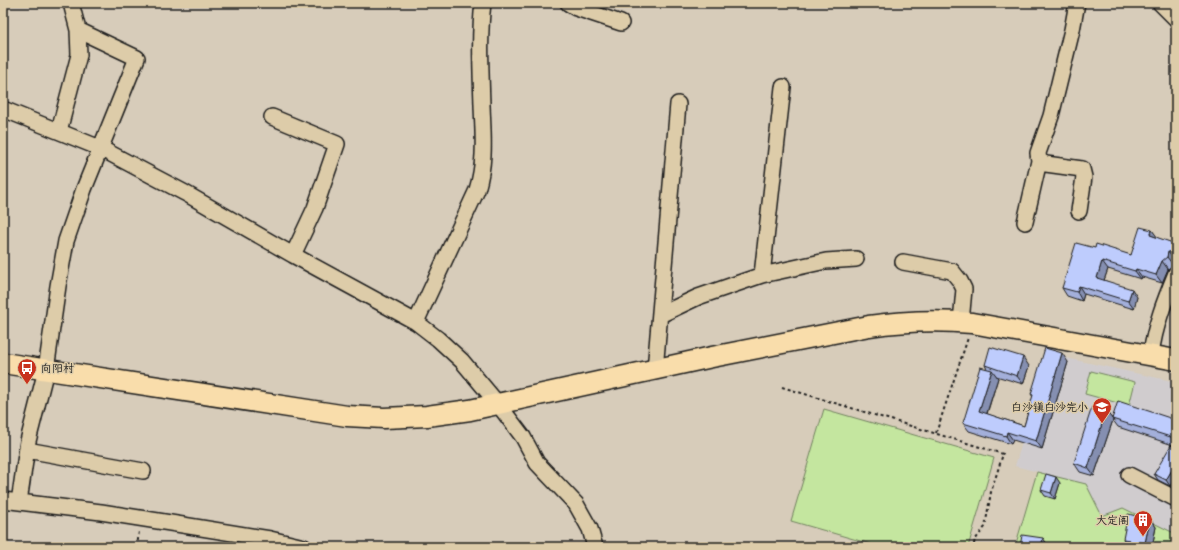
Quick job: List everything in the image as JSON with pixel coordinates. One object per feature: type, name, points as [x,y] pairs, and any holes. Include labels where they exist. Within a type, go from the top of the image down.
[{"type":"main road","points":[[3,363],[347,416],[384,418],[427,416],[470,410],[869,326],[916,321],[966,323],[1151,354],[1176,360]]},
{"type":"street","points":[[59,131],[79,56],[78,30],[71,3]]},
{"type":"street","points":[[416,322],[477,190],[480,178],[484,155],[481,32],[483,3]]},
{"type":"street","points":[[568,3],[576,8],[621,23]]},
{"type":"street","points":[[1025,222],[1040,154],[1072,30],[1077,3]]},
{"type":"street","points":[[1160,3],[1176,19]]},
{"type":"street","points":[[19,502],[33,417],[46,370],[66,241],[100,148],[136,58],[78,30]]},
{"type":"street","points":[[762,275],[783,87]]},
{"type":"street","points":[[655,370],[678,104]]},
{"type":"street","points":[[3,109],[100,148],[185,193],[293,255],[416,322],[451,349],[470,369],[498,404],[523,437],[537,463],[576,504],[590,529],[595,547]]},
{"type":"street","points":[[272,117],[338,144],[315,208],[293,255]]},
{"type":"street","points":[[1040,154],[1046,164],[1082,169],[1084,177],[1079,211]]},
{"type":"street","points":[[660,315],[703,295],[762,275],[826,261],[856,259]]},
{"type":"street","points":[[903,262],[952,271],[964,289],[966,323]]},
{"type":"street","points":[[1151,354],[1154,333],[1159,316],[1176,273]]},
{"type":"street","points":[[27,450],[143,471]]},
{"type":"street","points":[[1130,475],[1176,499]]},
{"type":"street","points":[[3,500],[140,518],[270,539],[304,547]]},
{"type":"path","points":[[936,433],[966,323]]},
{"type":"path","points":[[782,387],[1003,454],[991,492],[984,527],[973,547]]},
{"type":"path","points":[[137,547],[140,518]]},
{"type":"shaded area","name":"白沙镇白沙完小","points":[[1048,354],[1176,382],[1176,534],[1123,508],[1102,516],[1085,484],[1015,466]]},
{"type":"green space","points":[[1091,371],[1135,382],[1129,406],[1085,394]]},
{"type":"green space","points":[[824,409],[994,458],[968,547],[881,547],[791,521]]},
{"type":"green space","points":[[1037,472],[1086,484],[1102,516],[1123,508],[1176,534],[1176,547],[1015,547]]},
{"type":"building","points":[[1140,227],[1152,230],[1150,235],[1173,243],[1170,252],[1168,252],[1167,257],[1162,261],[1156,275],[1136,269],[1135,271],[1102,261],[1097,278],[1132,289],[1128,301],[1079,286],[1077,292],[1062,288],[1076,243],[1095,248],[1096,244],[1131,255]]},
{"type":"building","points":[[990,347],[1023,357],[1017,376],[985,365]]},
{"type":"building","points":[[1045,348],[1062,353],[1036,441],[1007,432],[1006,436],[963,423],[980,367],[992,370],[979,411],[1024,426],[1033,395],[1031,394]]},
{"type":"building","points":[[1118,401],[1176,420],[1176,431],[1174,438],[1112,419]]},
{"type":"building","points":[[1092,407],[1106,411],[1088,468],[1074,463]]},
{"type":"building","points":[[1171,445],[1176,449],[1176,463],[1166,480],[1154,474]]},
{"type":"building","points":[[1046,474],[1056,477],[1051,493],[1041,490]]},
{"type":"building","points":[[1128,514],[1150,519],[1145,543],[1139,542],[1138,547],[1128,546],[1130,540],[1123,539]]},
{"type":"building","points":[[1022,535],[1043,538],[1041,547],[1020,547]]},
{"type":"place","name":"向阳村","points":[[27,385]]},
{"type":"place","name":"白沙镇白沙完小","points":[[1102,424]]},
{"type":"place","name":"大定阁","points":[[1143,537]]}]
